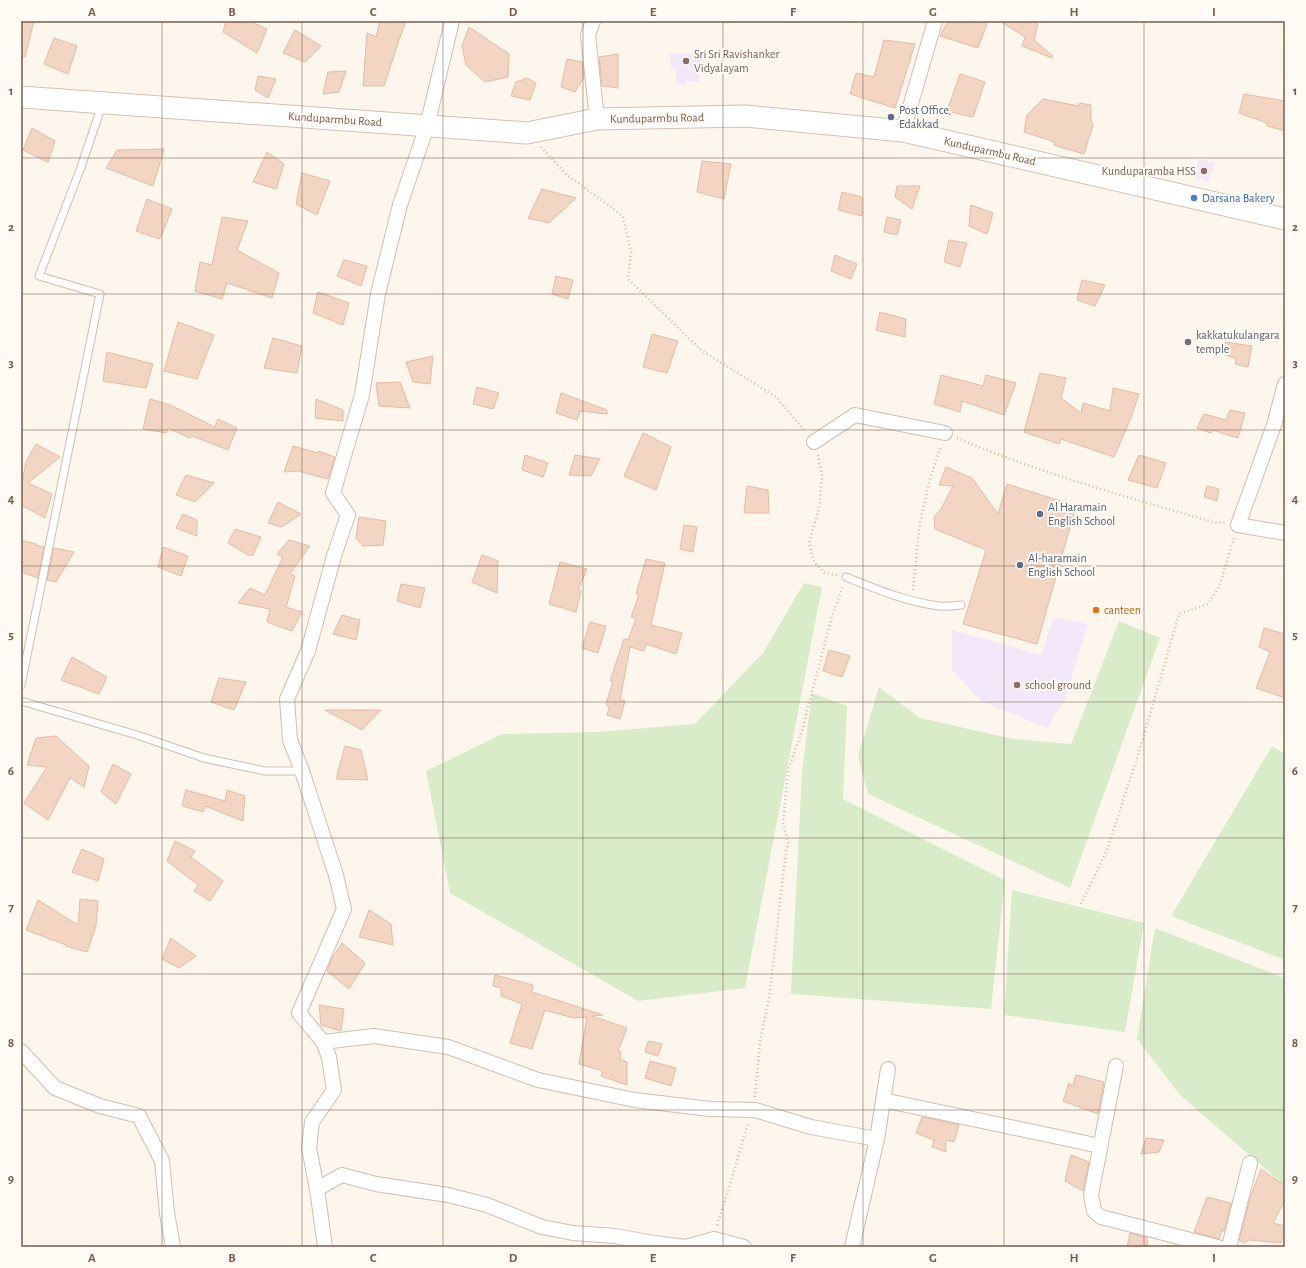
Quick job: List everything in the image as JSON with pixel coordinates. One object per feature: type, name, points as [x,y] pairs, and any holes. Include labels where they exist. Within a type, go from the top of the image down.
[{"type":"main road","name":"Kunduparmbu Road","points":[[21,97],[527,133],[597,119],[744,116],[904,131],[1285,219]]},
{"type":"street","points":[[326,1247],[318,1189],[309,1148],[312,1122],[334,1090],[329,1057],[323,1042],[299,1012],[344,909],[336,874],[302,771],[290,740],[287,699],[308,651],[334,556],[348,515],[333,493],[362,395],[378,294],[400,205],[427,126],[452,21]]},
{"type":"street","points":[[593,21],[588,35],[597,119]]},
{"type":"street","points":[[904,131],[935,21]]},
{"type":"street","points":[[1285,384],[1274,425],[1238,525],[1285,533]]},
{"type":"street","points":[[814,442],[855,416],[945,433]]},
{"type":"street","points":[[323,1042],[374,1036],[448,1047],[538,1080],[553,1084],[635,1100],[710,1109],[752,1110],[811,1127],[877,1139]]},
{"type":"street","points":[[21,1051],[55,1088],[100,1106],[139,1116],[162,1161],[167,1213],[173,1247]]},
{"type":"street","points":[[1116,1066],[1091,1195],[1094,1211],[1101,1217],[1218,1247]]},
{"type":"street","points":[[852,1247],[877,1139],[888,1069]]},
{"type":"street","points":[[883,1100],[1100,1146]]},
{"type":"street","points":[[1229,1247],[1250,1163]]},
{"type":"street","points":[[318,1189],[342,1175],[376,1184],[448,1195],[487,1205],[542,1227],[573,1233],[615,1236],[686,1247],[714,1239],[744,1247]]},
{"type":"lane","points":[[21,685],[100,294],[39,276],[80,170],[102,103]]},
{"type":"lane","points":[[846,577],[879,590],[940,607],[961,605]]},
{"type":"lane","points":[[21,701],[137,735],[204,758],[265,771],[302,771]]},
{"type":"path","points":[[527,133],[567,174],[623,217],[631,252],[628,279],[701,350],[776,397],[814,442],[822,475],[819,508],[809,543],[814,562],[825,573],[846,577],[832,616],[804,723],[788,770],[782,822],[788,843],[770,992],[760,1042],[754,1101],[729,1188],[712,1239]]},
{"type":"path","points":[[912,600],[920,522],[930,479],[945,433],[989,451],[1076,482],[1213,522],[1238,525],[1219,587],[1208,604],[1179,614],[1139,752],[1107,850],[1081,904]]},
{"type":"shaded area","name":"Sri Sri Ravishanker Vidyalayam","points":[[670,53],[702,54],[698,82],[686,81],[685,85],[676,83],[676,69],[671,69]]},
{"type":"shaded area","name":"Kunduparamba HSS","points":[[1199,159],[1215,163],[1208,182],[1194,178]]},
{"type":"shaded area","name":"school ground","points":[[1054,617],[1088,624],[1065,699],[1047,728],[981,701],[952,670],[952,630],[1041,655]]},
{"type":"green space","points":[[804,583],[822,587],[745,988],[638,1001],[450,893],[426,771],[502,734],[598,732],[695,724],[763,653]]},
{"type":"green space","points":[[1119,621],[1160,638],[1070,888],[868,794],[858,756],[879,687],[920,718],[1013,739],[1071,744]]},
{"type":"green space","points":[[812,693],[847,706],[843,799],[1005,880],[991,1009],[791,994],[802,771]]},
{"type":"green space","points":[[1272,746],[1285,754],[1285,960],[1171,916]]},
{"type":"green space","points":[[1012,890],[1144,923],[1125,1032],[1004,1015]]},
{"type":"green space","points":[[1155,928],[1285,978],[1285,1186],[1180,1095],[1137,1039]]},
{"type":"building","points":[[21,21],[34,21],[25,57],[21,56]]},
{"type":"building","points":[[226,21],[250,21],[267,29],[257,53],[223,32]]},
{"type":"building","points":[[380,21],[406,21],[384,86],[363,86],[367,33],[376,37]]},
{"type":"building","points":[[948,21],[988,21],[978,48],[940,36]]},
{"type":"building","points":[[1000,21],[1031,21],[1038,24],[1034,40],[1053,56],[1052,58],[1022,46],[1025,37]]},
{"type":"building","points":[[469,27],[509,54],[508,77],[485,82],[466,65],[462,46]]},
{"type":"building","points":[[295,30],[321,46],[305,62],[283,53]]},
{"type":"building","points":[[54,38],[77,46],[68,74],[44,64]]},
{"type":"building","points":[[884,40],[915,44],[895,108],[850,94],[856,73],[874,77]]},
{"type":"building","points":[[618,54],[618,88],[602,86],[599,57]]},
{"type":"building","points":[[567,59],[582,62],[584,77],[575,92],[561,87]]},
{"type":"building","points":[[346,71],[339,92],[323,94],[328,72]]},
{"type":"building","points":[[960,74],[985,82],[973,117],[947,111]]},
{"type":"building","points":[[258,76],[276,79],[268,98],[255,90]]},
{"type":"building","points":[[527,78],[536,83],[530,100],[511,96],[516,82]]},
{"type":"building","points":[[1244,94],[1285,101],[1285,131],[1267,126],[1267,123],[1239,113]]},
{"type":"building","points":[[1043,99],[1079,106],[1080,103],[1091,105],[1091,120],[1093,125],[1084,154],[1054,145],[1055,142],[1024,132],[1027,115]]},
{"type":"building","points":[[32,128],[55,141],[48,162],[23,150]]},
{"type":"building","points":[[164,149],[153,186],[106,168],[117,150]]},
{"type":"building","points":[[267,152],[284,164],[276,189],[253,182]]},
{"type":"building","points":[[702,161],[731,164],[724,199],[697,192]]},
{"type":"building","points":[[302,173],[330,181],[317,215],[296,204]]},
{"type":"building","points":[[897,186],[920,186],[912,209],[895,197]]},
{"type":"building","points":[[542,189],[576,198],[549,223],[528,218]]},
{"type":"building","points":[[842,192],[862,197],[862,216],[838,210]]},
{"type":"building","points":[[147,199],[172,209],[160,239],[136,231]]},
{"type":"building","points":[[971,205],[993,213],[987,234],[969,226]]},
{"type":"building","points":[[222,217],[248,221],[237,250],[279,273],[272,298],[227,283],[222,299],[195,291],[200,262],[212,265]]},
{"type":"building","points":[[887,217],[901,220],[897,235],[884,232]]},
{"type":"building","points":[[949,240],[967,243],[960,267],[944,262]]},
{"type":"building","points":[[835,255],[857,264],[851,279],[831,271]]},
{"type":"building","points":[[344,260],[367,266],[361,286],[337,276]]},
{"type":"building","points":[[556,276],[573,280],[568,299],[552,294]]},
{"type":"building","points":[[1082,280],[1105,285],[1095,306],[1077,300]]},
{"type":"building","points":[[318,292],[349,303],[343,325],[313,313]]},
{"type":"building","points":[[880,312],[906,319],[905,337],[876,330]]},
{"type":"building","points":[[178,322],[214,335],[197,379],[164,371]]},
{"type":"building","points":[[652,334],[678,341],[667,373],[643,367]]},
{"type":"building","points":[[273,338],[302,346],[297,373],[264,368]]},
{"type":"building","points":[[1225,342],[1252,346],[1248,367],[1235,364],[1236,359],[1223,354]]},
{"type":"building","points":[[107,352],[153,364],[146,388],[103,381]]},
{"type":"building","points":[[433,356],[430,384],[413,382],[406,362]]},
{"type":"building","points":[[1040,373],[1066,378],[1061,398],[1081,413],[1083,403],[1110,411],[1113,388],[1139,394],[1130,420],[1114,457],[1061,439],[1059,444],[1024,432]]},
{"type":"building","points":[[941,375],[983,386],[986,375],[1016,383],[1004,415],[962,401],[960,412],[934,404]]},
{"type":"building","points":[[400,382],[410,408],[379,406],[376,383]]},
{"type":"building","points":[[477,387],[499,393],[493,409],[473,404]]},
{"type":"building","points":[[561,393],[607,410],[607,414],[580,411],[577,420],[556,413]]},
{"type":"building","points":[[150,399],[170,405],[215,427],[218,419],[237,428],[228,450],[192,436],[190,438],[168,428],[166,433],[143,429]]},
{"type":"building","points":[[316,399],[343,410],[343,421],[315,418]]},
{"type":"building","points":[[1230,410],[1245,413],[1238,438],[1212,430],[1211,433],[1197,428],[1204,414],[1226,420]]},
{"type":"building","points":[[643,433],[671,447],[656,490],[624,476]]},
{"type":"building","points":[[36,444],[60,457],[28,483],[52,494],[45,518],[21,505],[21,480],[22,481],[26,462]]},
{"type":"building","points":[[293,446],[318,453],[318,451],[335,457],[328,479],[298,471],[284,472]]},
{"type":"building","points":[[525,455],[548,463],[543,477],[522,470]]},
{"type":"building","points":[[575,455],[600,459],[591,476],[569,475]]},
{"type":"building","points":[[1139,455],[1166,463],[1157,488],[1128,480]]},
{"type":"building","name":"Al-haramain English School","points":[[946,467],[972,478],[998,514],[1007,484],[1076,506],[1037,644],[963,624],[986,550],[935,529],[934,517],[941,509],[953,486],[939,485]]},
{"type":"building","points":[[186,475],[214,483],[195,502],[176,495]]},
{"type":"building","points":[[747,486],[768,490],[769,513],[744,513]]},
{"type":"building","points":[[1207,486],[1219,489],[1217,501],[1204,497]]},
{"type":"building","points":[[278,502],[301,514],[282,527],[268,523]]},
{"type":"building","points":[[183,514],[197,520],[197,536],[176,528]]},
{"type":"building","points":[[359,517],[386,521],[383,545],[363,546],[356,538]]},
{"type":"building","points":[[684,525],[697,527],[693,552],[680,549]]},
{"type":"building","points":[[235,529],[261,537],[253,555],[248,555],[228,543]]},
{"type":"building","points":[[21,540],[44,547],[38,578],[21,572]]},
{"type":"building","points":[[289,540],[310,546],[290,574],[295,576],[286,607],[302,612],[292,631],[267,622],[270,609],[238,603],[250,588],[265,595],[283,557],[277,554]]},
{"type":"building","points":[[163,547],[188,556],[181,576],[158,567]]},
{"type":"building","points":[[54,548],[74,552],[56,582],[47,580]]},
{"type":"building","points":[[482,555],[498,561],[497,593],[472,582]]},
{"type":"building","points":[[646,559],[665,563],[651,625],[682,633],[676,654],[646,644],[644,651],[630,647],[620,700],[625,701],[620,719],[607,715],[609,708],[606,704],[613,681],[610,681],[624,639],[628,640],[636,619],[631,617],[639,595],[636,594]]},
{"type":"building","points":[[560,562],[587,569],[578,590],[581,591],[576,612],[549,604]]},
{"type":"building","points":[[401,584],[425,588],[420,608],[397,601]]},
{"type":"building","points":[[342,615],[360,620],[356,640],[333,634]]},
{"type":"building","points":[[590,622],[606,626],[598,653],[582,648]]},
{"type":"building","points":[[1264,628],[1285,634],[1285,698],[1256,688],[1270,652],[1259,647]]},
{"type":"building","points":[[829,650],[850,656],[842,677],[823,671]]},
{"type":"building","points":[[72,657],[107,677],[99,694],[61,680]]},
{"type":"building","points":[[219,678],[246,682],[234,710],[211,702]]},
{"type":"building","points":[[325,710],[381,710],[362,730]]},
{"type":"building","points":[[56,736],[89,766],[84,787],[70,778],[48,820],[24,803],[47,767],[27,765],[36,738]]},
{"type":"building","points":[[345,746],[361,750],[368,780],[336,779]]},
{"type":"building","points":[[113,764],[131,774],[116,804],[101,792]]},
{"type":"building","points":[[186,790],[225,801],[227,790],[245,796],[243,821],[205,806],[203,812],[182,806]]},
{"type":"building","points":[[175,841],[195,851],[191,857],[223,881],[210,901],[194,891],[198,885],[167,861]]},
{"type":"building","points":[[82,849],[104,859],[98,881],[72,872]]},
{"type":"building","points":[[80,899],[98,901],[96,926],[87,952],[66,946],[26,930],[38,900],[78,925]]},
{"type":"building","points":[[369,910],[391,924],[393,945],[359,937]]},
{"type":"building","points":[[171,938],[196,956],[179,968],[162,959]]},
{"type":"building","points":[[342,943],[365,963],[349,989],[327,971],[332,958]]},
{"type":"building","points":[[495,975],[533,985],[532,992],[603,1015],[592,1016],[627,1028],[618,1051],[621,1052],[620,1059],[627,1062],[627,1085],[601,1076],[603,1071],[579,1064],[587,1017],[573,1018],[545,1010],[532,1049],[510,1043],[522,1004],[501,996],[501,988],[493,986]]},
{"type":"building","points":[[319,1005],[344,1009],[341,1031],[321,1025]]},
{"type":"building","points":[[648,1041],[662,1044],[658,1056],[645,1052]]},
{"type":"building","points":[[650,1061],[676,1068],[671,1086],[645,1078]]},
{"type":"building","points":[[1076,1075],[1104,1082],[1098,1114],[1063,1101],[1069,1083],[1073,1086]]},
{"type":"building","points":[[922,1117],[959,1125],[954,1142],[946,1140],[946,1152],[932,1147],[934,1140],[916,1133]]},
{"type":"building","points":[[1146,1138],[1164,1140],[1159,1152],[1141,1154]]},
{"type":"building","points":[[1071,1155],[1089,1162],[1083,1191],[1065,1181]]},
{"type":"building","points":[[1261,1169],[1285,1186],[1285,1200],[1273,1223],[1285,1226],[1281,1243],[1249,1240],[1244,1243],[1239,1240],[1250,1198]]},
{"type":"building","points":[[1207,1197],[1231,1203],[1224,1231],[1222,1229],[1219,1239],[1194,1232]]},
{"type":"building","points":[[1130,1233],[1147,1238],[1148,1247],[1127,1247]]},
{"type":"place","name":"Sri Sri Ravishanker Vidyalayam","points":[[686,61]]},
{"type":"place","name":"Post Office, Edakkad","points":[[891,117]]},
{"type":"place","name":"Kunduparamba HSS","points":[[1204,171]]},
{"type":"place","name":"Darsana Bakery","points":[[1194,198]]},
{"type":"place","name":"kakkatukulangara temple","points":[[1188,342]]},
{"type":"place","name":"Al Haramain English School","points":[[1040,514]]},
{"type":"place","name":"Al-haramain English School","points":[[1020,565]]},
{"type":"place","name":"canteen","points":[[1096,610]]},
{"type":"place","name":"school ground","points":[[1017,685]]}]
